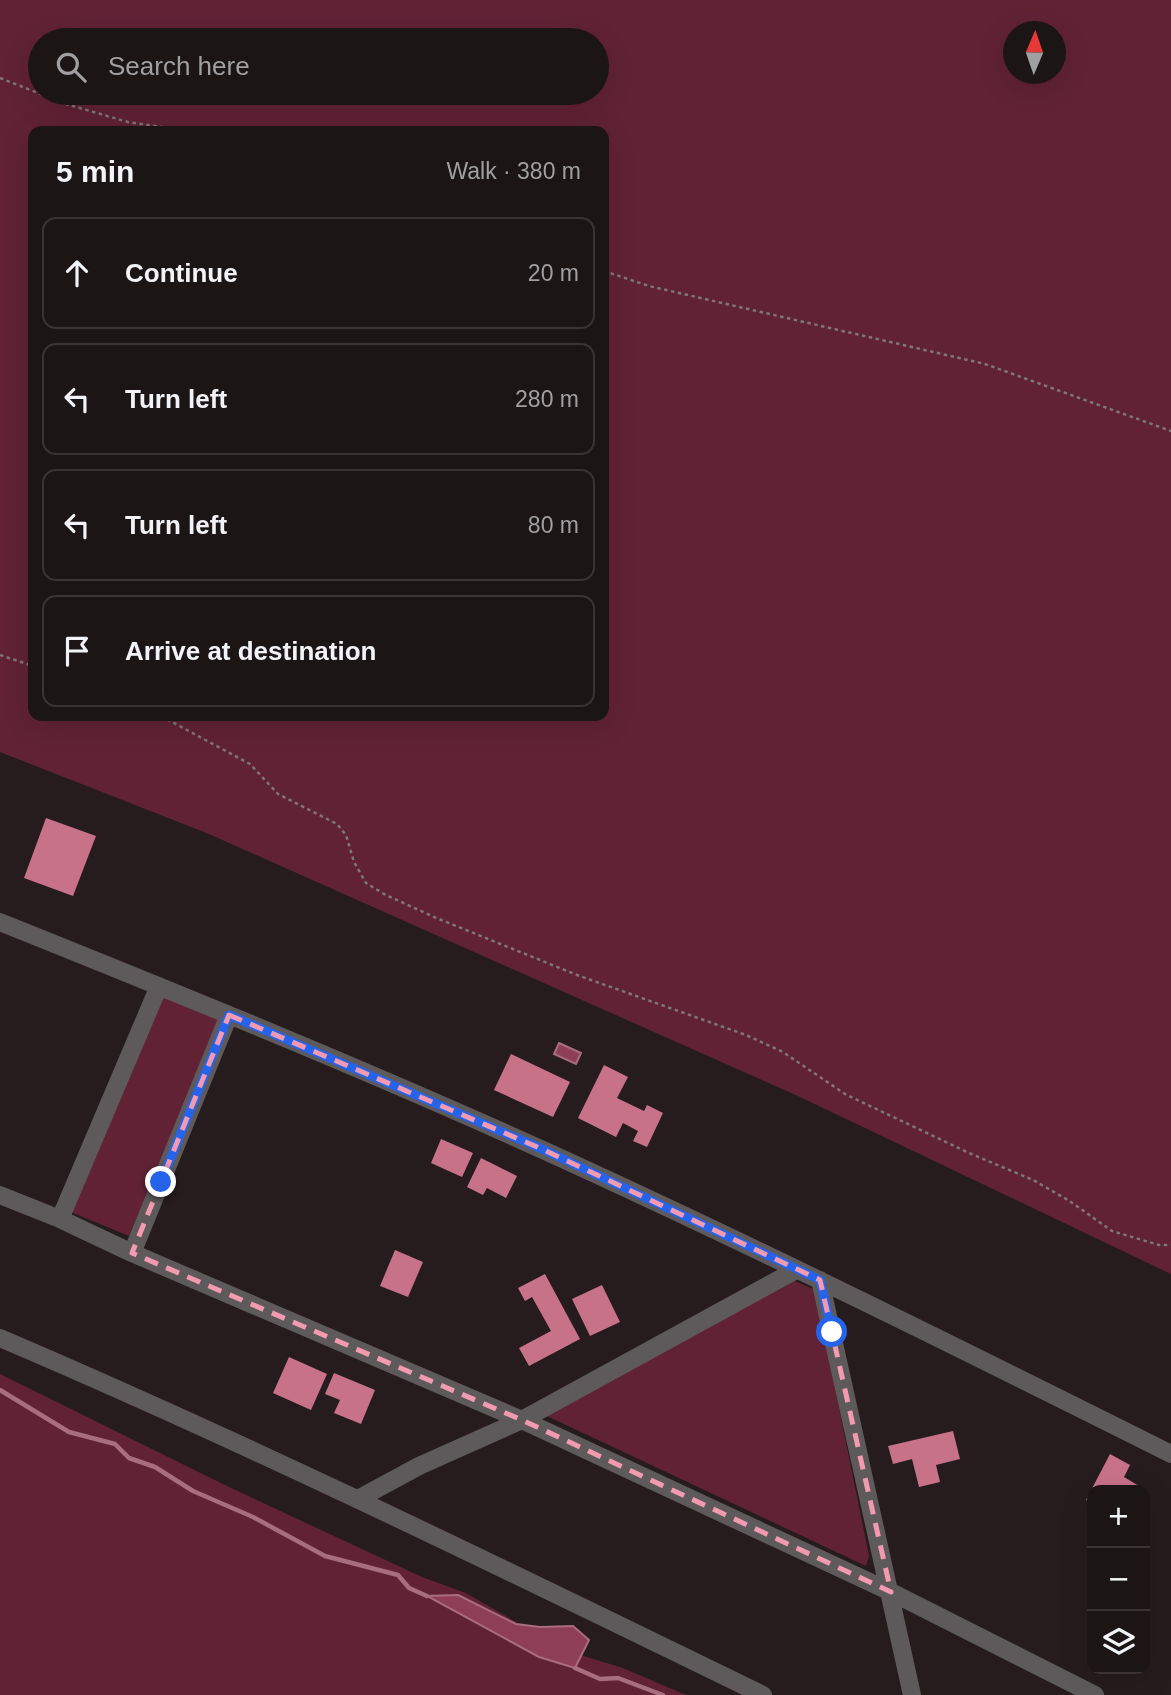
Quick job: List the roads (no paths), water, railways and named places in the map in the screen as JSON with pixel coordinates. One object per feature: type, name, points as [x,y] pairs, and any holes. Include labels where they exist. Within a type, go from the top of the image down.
[{"type":"street","points":[[0,922],[229,1015],[542,1149],[820,1280],[1171,1454]]},
{"type":"street","points":[[60,1219],[159,986]]},
{"type":"street","points":[[132,1253],[229,1015]]},
{"type":"street","points":[[0,1195],[522,1420],[891,1592],[1095,1695]]},
{"type":"street","points":[[358,1499],[419,1466],[522,1420],[796,1269]]},
{"type":"street","points":[[820,1280],[912,1695]]},
{"type":"street","points":[[0,1338],[117,1388],[358,1499],[763,1695]]},
{"type":"waterway","points":[[0,1390],[69,1432],[115,1444],[129,1458],[155,1467],[193,1491],[253,1517],[325,1556],[398,1575],[409,1588],[427,1596]]},
{"type":"waterway","points":[[575,1668],[600,1679],[618,1678],[663,1695]]}]
